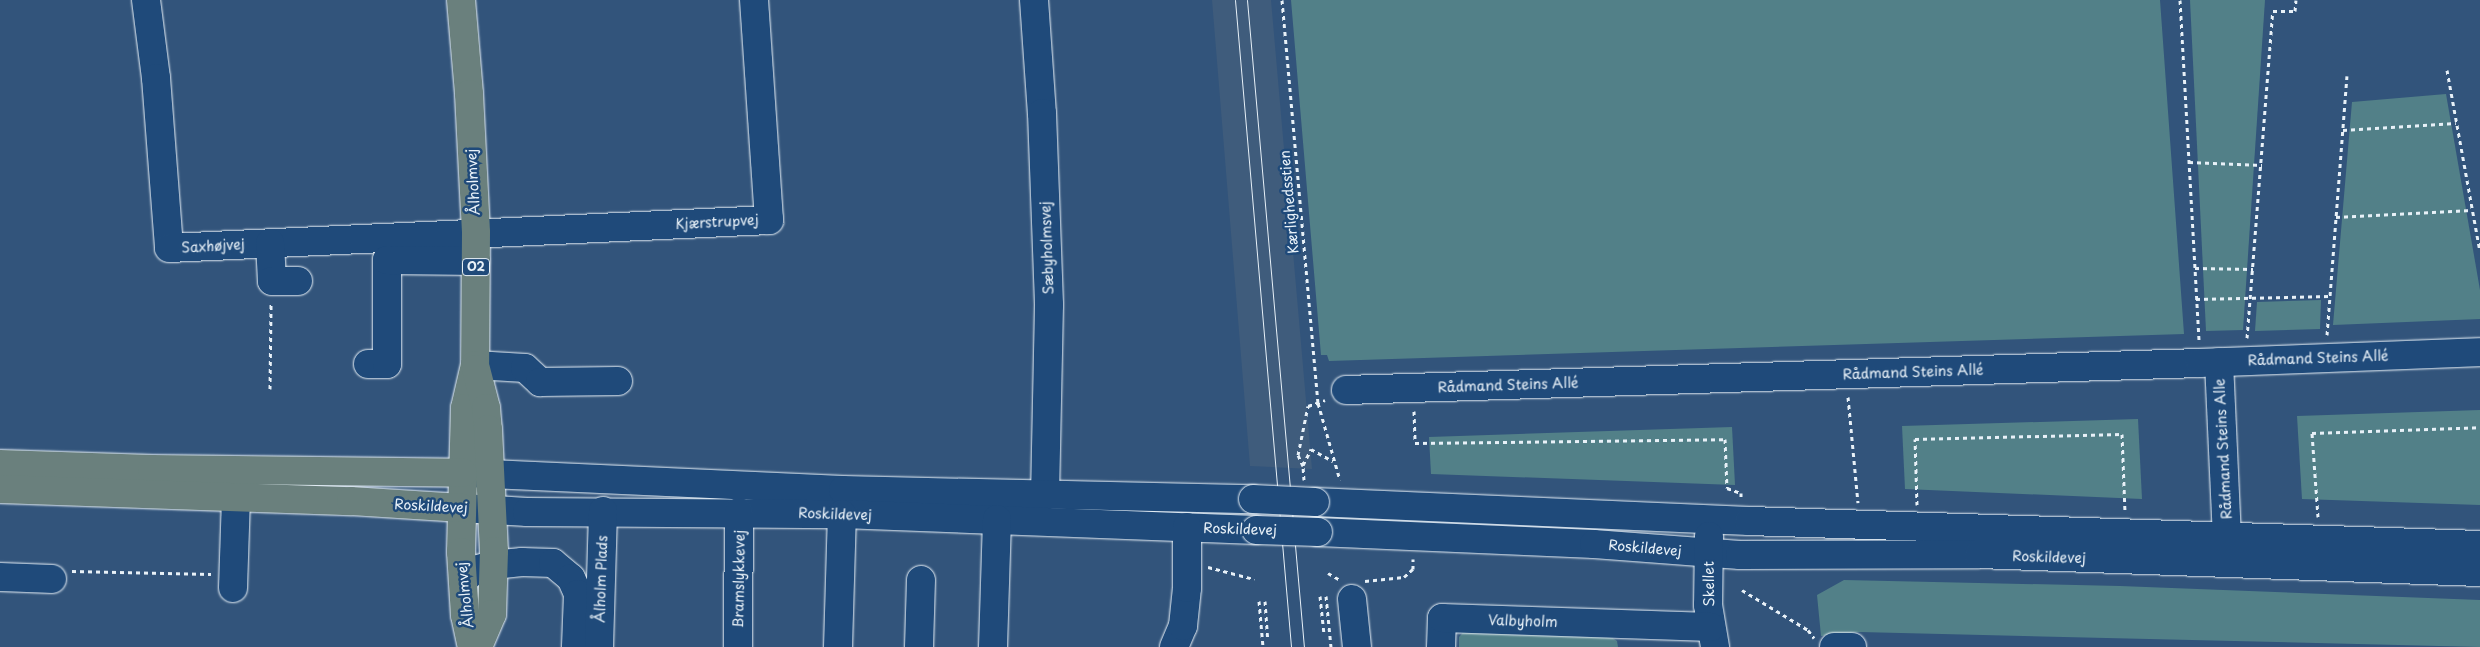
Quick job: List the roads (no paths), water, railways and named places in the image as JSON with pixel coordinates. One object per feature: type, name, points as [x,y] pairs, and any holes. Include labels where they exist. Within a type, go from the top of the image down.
[{"type":"main road","name":"Ålholmvej","points":[[461,0],[469,94],[476,233],[475,365],[465,408],[462,508],[465,615],[472,647]]},
{"type":"main road","name":"Ålholmvej","points":[[475,365],[486,408],[493,565],[492,614],[478,647]]},
{"type":"main road","name":"Roskildevej","points":[[0,464],[152,469],[463,473]]},
{"type":"main road","name":"Roskildevej","points":[[0,489],[236,497],[462,508]]},
{"type":"street","name":"Saxhøjvej","points":[[146,0],[156,78],[169,248],[270,243],[390,249],[476,233]]},
{"type":"street","name":"Kjærstrupvej","points":[[476,233],[769,220],[754,0]]},
{"type":"street","name":"Sæbyholmsvej","points":[[1034,0],[1042,113],[1049,305],[1045,496]]},
{"type":"street","points":[[270,243],[285,281]]},
{"type":"street","points":[[368,364],[387,364],[390,249],[476,261]]},
{"type":"street","name":"Rådmand Steins Allé","points":[[1346,390],[2480,352]]},
{"type":"street","name":"Rådmand Steins Alle","points":[[2222,362],[2227,537]]},
{"type":"street","points":[[475,365],[525,368],[540,382],[618,381]]},
{"type":"street","name":"Roskildevej","points":[[463,473],[844,490],[1045,496],[1253,499],[1710,520],[2480,545]]},
{"type":"street","points":[[234,582],[236,497]]},
{"type":"street","name":"Roskildevej","points":[[462,508],[527,512],[739,512],[997,519],[1594,544],[1708,554],[1979,554],[2480,572]]},
{"type":"street","name":"Ålholm Plads","points":[[599,647],[603,511]]},
{"type":"street","name":"Bramslykkevej","points":[[738,647],[739,512]]},
{"type":"street","points":[[838,647],[842,514]]},
{"type":"street","points":[[993,647],[997,519]]},
{"type":"street","name":"Skellet","points":[[1710,520],[1708,605],[1713,637]]},
{"type":"street","points":[[1174,647],[1183,626],[1187,588],[1187,527]]},
{"type":"street","points":[[463,580],[475,570],[493,565],[522,562],[553,563],[570,578],[578,594],[576,647]]},
{"type":"street","points":[[0,577],[51,579]]},
{"type":"street","points":[[918,647],[921,580]]},
{"type":"street","points":[[1341,592],[1357,647]]},
{"type":"street","name":"Valbyholm","points":[[1442,647],[1442,618],[1633,636],[1713,637]]},
{"type":"street","points":[[1825,644],[1852,647]]},
{"type":"tram line","points":[[1235,0],[1291,647]]},
{"type":"tram line","points":[[1247,0],[1304,647]]}]
